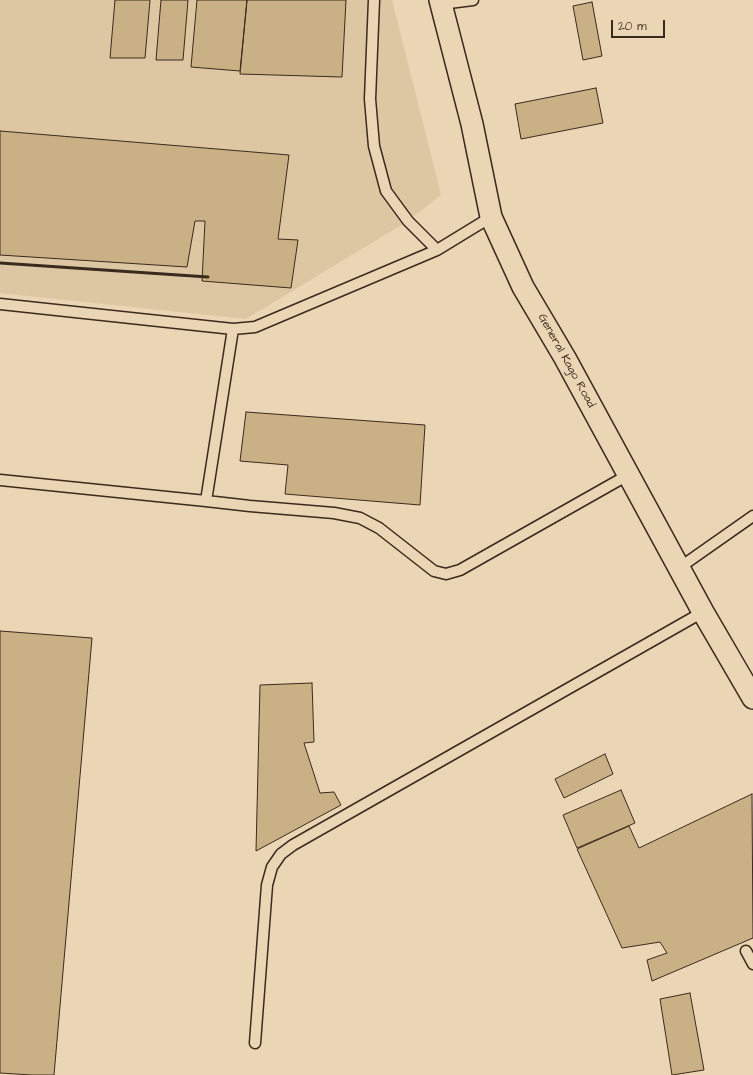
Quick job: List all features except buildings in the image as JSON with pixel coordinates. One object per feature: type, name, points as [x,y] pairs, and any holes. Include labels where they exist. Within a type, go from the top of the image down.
[{"type":"street","name":"General Kago Road","points":[[441,2],[472,124],[491,217],[523,287],[565,358],[703,612],[753,698]]},
{"type":"lane","points":[[374,0],[370,99],[374,146],[386,191],[408,221],[437,250]]},
{"type":"lane","points":[[441,2],[473,0]]},
{"type":"lane","points":[[0,304],[233,330],[255,327],[437,250],[491,217]]},
{"type":"lane","points":[[206,501],[233,330]]},
{"type":"lane","points":[[0,480],[250,506],[334,513],[360,518],[379,528],[434,571],[446,574],[460,570],[628,475]]},
{"type":"lane","points":[[679,568],[753,516]]},
{"type":"lane","points":[[255,1043],[267,885],[272,868],[281,854],[293,845],[703,612]]},
{"type":"lane","points":[[746,951],[753,964]]},
{"type":"shaded area","points":[[0,0],[392,0],[441,195],[408,221],[246,319],[0,293]]},
{"type":"railway","points":[[0,263],[208,277]]}]
